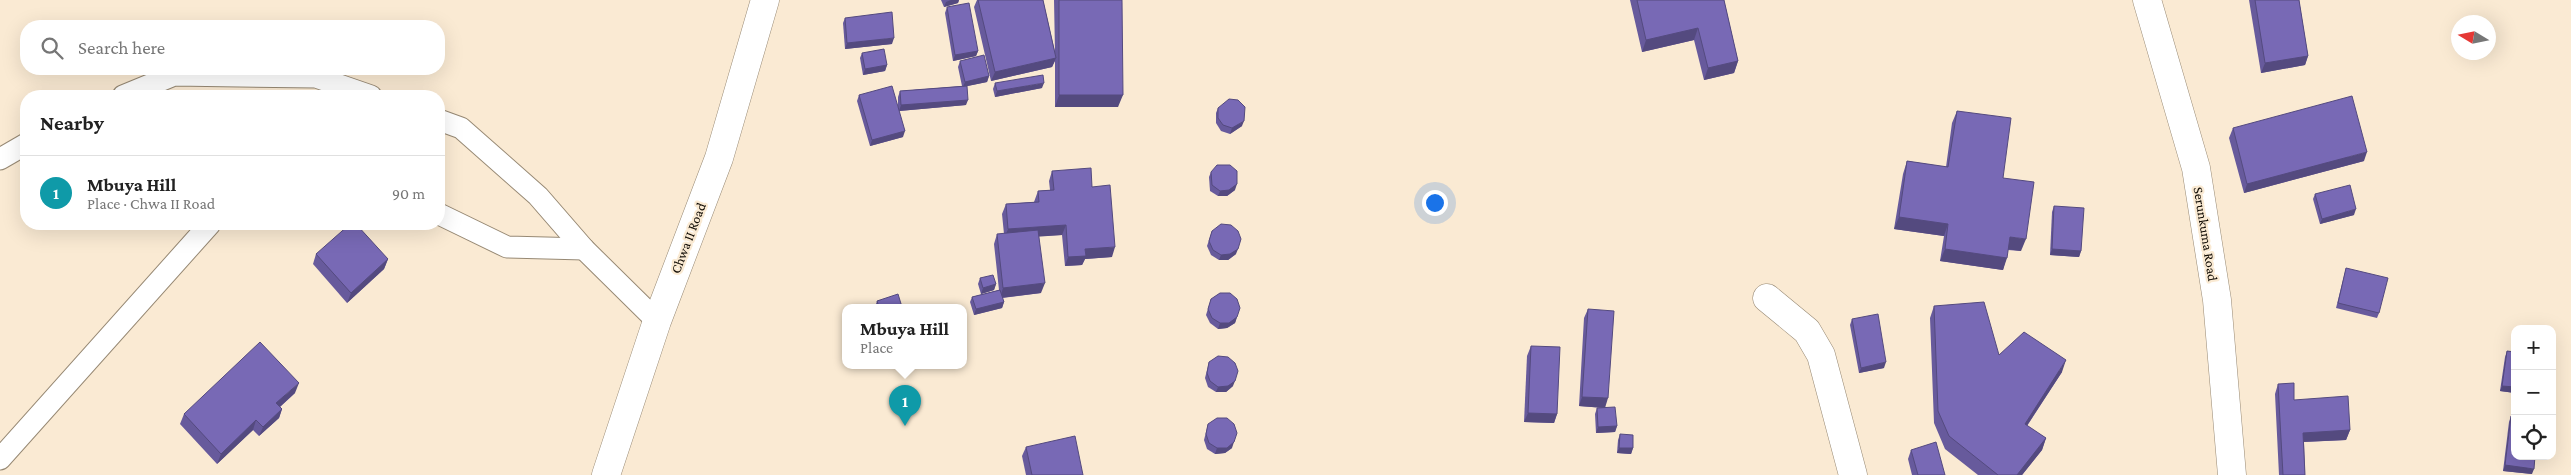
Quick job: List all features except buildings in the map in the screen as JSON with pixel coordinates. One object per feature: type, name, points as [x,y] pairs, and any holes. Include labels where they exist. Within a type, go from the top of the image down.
[{"type":"street","name":"Chwa II Road","points":[[606,475],[657,321],[719,158],[765,0]]},
{"type":"street","name":"Serunkuma Road","points":[[2147,0],[2196,168],[2217,300],[2232,475]]},
{"type":"street","points":[[1766,298],[1808,332],[1821,355],[1852,475]]},
{"type":"lane","points":[[138,90],[174,75],[316,77],[354,90]]},
{"type":"lane","points":[[445,122],[461,128],[538,196],[584,249],[657,321]]},
{"type":"lane","points":[[0,159],[20,147]]},
{"type":"lane","points":[[445,217],[507,247],[584,249]]},
{"type":"lane","points":[[0,459],[205,230]]},
{"type":"place","name":"Mbuya Hill","points":[[905,426]]}]
